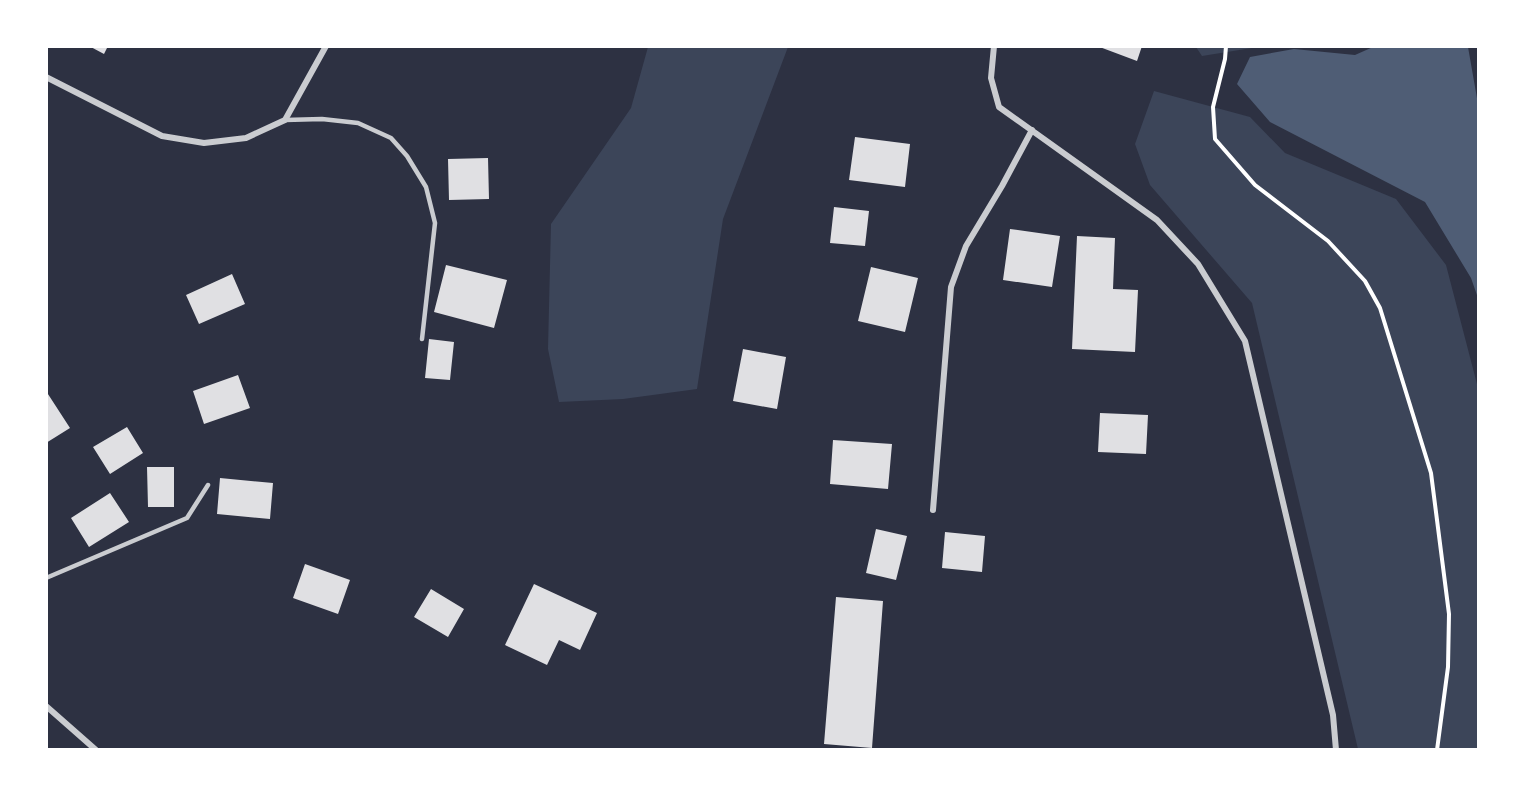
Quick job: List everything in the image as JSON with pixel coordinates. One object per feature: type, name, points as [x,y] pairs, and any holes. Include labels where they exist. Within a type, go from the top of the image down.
[{"type":"street","points":[[46,78],[162,136],[204,143],[246,138],[285,120],[326,46]]},
{"type":"street","points":[[994,46],[991,78],[999,107],[1157,220],[1198,264],[1245,340],[1333,715],[1336,750]]},
{"type":"street","points":[[933,510],[951,287],[966,246],[1032,130]]},
{"type":"street","points":[[46,706],[96,750]]},
{"type":"lane","points":[[285,120],[322,119],[358,123],[391,138],[407,156],[426,187],[435,222],[422,339]]},
{"type":"lane","points":[[46,578],[186,518],[208,485]]},
{"type":"path","points":[[1226,46],[1213,107],[1215,139],[1255,185],[1328,241],[1365,281],[1380,308],[1431,472],[1449,614],[1448,667],[1437,750]]},
{"type":"shaded area","points":[[648,47],[788,47],[723,219],[697,389],[623,399],[559,402],[548,349],[551,224],[631,108]]},
{"type":"shaded area","points":[[1196,47],[1258,47],[1202,56]]},
{"type":"shaded area","points":[[1373,47],[1468,47],[1478,104],[1478,298],[1471,278],[1425,202],[1270,122],[1237,84],[1250,57],[1294,49],[1355,55]]},
{"type":"shaded area","points":[[1154,91],[1250,117],[1285,153],[1396,199],[1446,265],[1478,388],[1478,749],[1358,749],[1252,303],[1150,185],[1135,144]]},
{"type":"building","points":[[89,46],[108,46],[104,54]]},
{"type":"building","points":[[1097,46],[1142,46],[1137,61]]},
{"type":"building","points":[[855,137],[910,144],[905,187],[849,180]]},
{"type":"building","points":[[488,158],[489,199],[449,200],[448,159]]},
{"type":"building","points":[[834,207],[869,211],[865,246],[830,243]]},
{"type":"building","points":[[1010,229],[1060,236],[1052,287],[1003,280]]},
{"type":"building","points":[[1077,236],[1115,238],[1113,289],[1138,290],[1135,352],[1072,349]]},
{"type":"building","points":[[446,265],[507,280],[494,328],[434,312]]},
{"type":"building","points":[[871,267],[918,278],[905,332],[858,321]]},
{"type":"building","points":[[232,274],[245,304],[199,324],[186,295]]},
{"type":"building","points":[[429,339],[454,342],[450,380],[425,378]]},
{"type":"building","points":[[743,349],[786,357],[777,409],[733,401]]},
{"type":"building","points":[[238,375],[250,408],[204,424],[193,391]]},
{"type":"building","points":[[46,391],[70,428],[46,443]]},
{"type":"building","points":[[1100,413],[1148,415],[1146,454],[1098,452]]},
{"type":"building","points":[[127,427],[143,453],[110,474],[93,447]]},
{"type":"building","points":[[833,440],[892,444],[888,489],[830,484]]},
{"type":"building","points":[[147,467],[174,467],[174,507],[148,507]]},
{"type":"building","points":[[220,478],[273,483],[270,519],[217,514]]},
{"type":"building","points":[[110,493],[129,522],[89,547],[71,518]]},
{"type":"building","points":[[876,529],[907,536],[896,580],[866,573]]},
{"type":"building","points":[[945,532],[985,536],[982,572],[942,568]]},
{"type":"building","points":[[305,564],[350,580],[338,614],[293,598]]},
{"type":"building","points":[[534,584],[597,613],[580,650],[559,640],[547,665],[505,645]]},
{"type":"building","points":[[431,589],[464,609],[448,637],[414,617]]},
{"type":"building","points":[[836,597],[883,601],[872,748],[824,744]]}]
